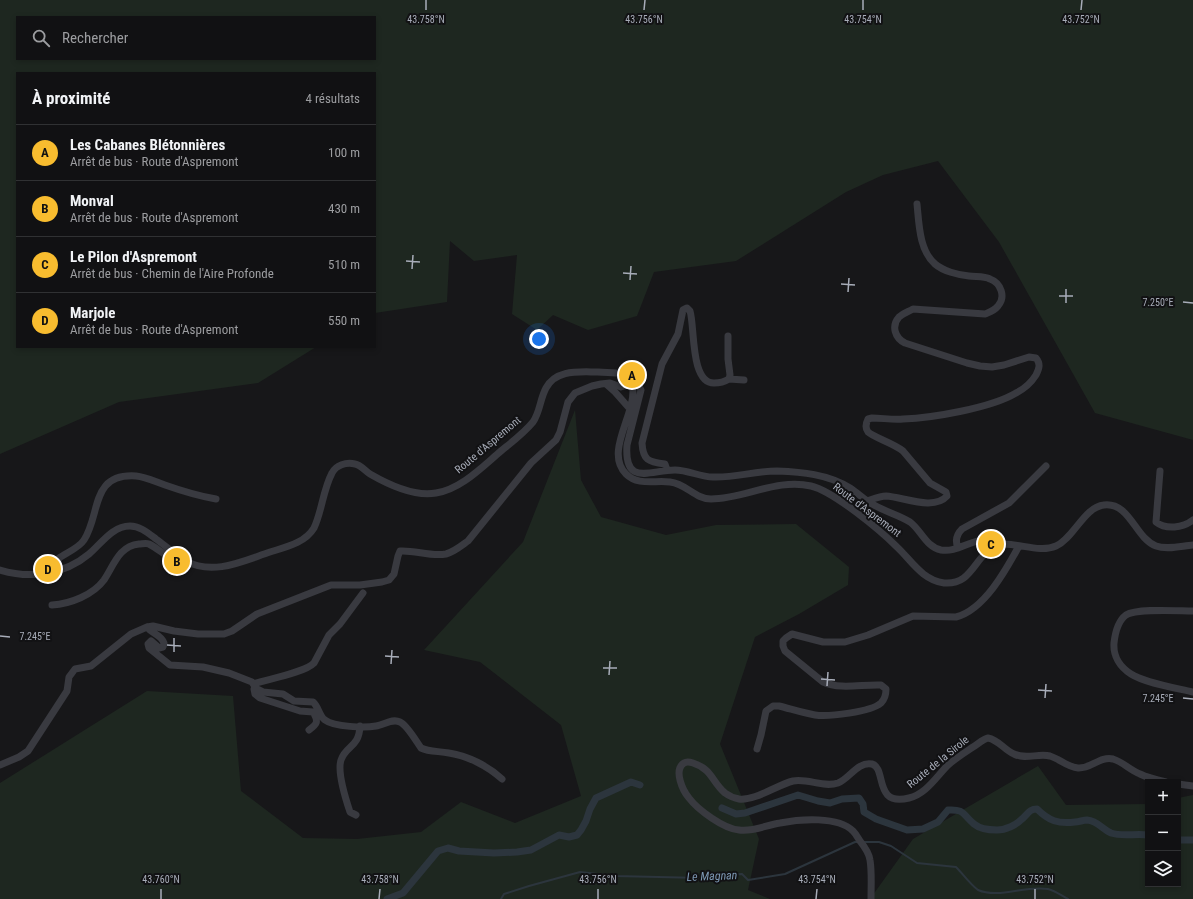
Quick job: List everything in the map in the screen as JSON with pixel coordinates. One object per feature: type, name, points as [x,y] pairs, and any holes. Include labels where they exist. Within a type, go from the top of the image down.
[{"type":"street","points":[[867,500],[886,496],[933,503],[942,501],[947,496],[946,492],[930,483],[903,451],[870,433],[866,427],[868,419],[916,418],[962,410],[995,402],[1016,393],[1028,384],[1040,366],[1036,358],[1029,357],[1004,365],[975,365],[905,344],[898,339],[895,330],[897,320],[913,309],[985,314],[994,310],[999,305],[1002,292],[999,285],[989,278],[967,276],[956,273],[938,266],[932,260],[926,251],[920,234],[917,204]]},
{"type":"street","points":[[667,470],[665,464],[647,461],[643,452],[642,443],[662,364],[678,334],[682,314],[685,308],[688,309],[691,314],[695,352],[701,376],[711,383],[721,383],[729,379],[744,380]]},
{"type":"street","points":[[728,336],[729,379]]},
{"type":"street","name":"Route d'Aspremont","points":[[0,570],[14,574],[34,575],[58,571],[81,560],[111,533],[121,527],[126,526],[142,529],[187,562],[198,566],[217,568],[296,544],[312,532],[316,524],[332,472],[337,467],[349,463],[357,464],[386,482],[412,492],[435,494],[447,490],[458,485],[473,474],[527,429],[537,415],[546,387],[553,380],[566,373],[580,372],[617,373],[625,376],[632,384],[633,398],[621,441],[619,457],[623,470],[635,480],[646,482],[661,481],[677,483],[684,486],[697,496],[706,499],[735,496],[770,487],[790,485],[811,486],[823,490],[847,506],[884,535],[921,573],[942,583],[961,581],[967,576],[985,553],[997,545]]},
{"type":"street","points":[[606,384],[630,409]]},
{"type":"street","points":[[0,765],[24,754],[34,743],[50,715],[67,691],[69,677],[75,669],[91,666],[131,634],[147,626],[198,634],[227,633],[257,614],[331,585],[360,585],[389,580],[394,574],[400,551],[445,554],[456,550],[468,541],[531,464],[556,440],[560,432],[568,402],[575,393],[592,386],[613,384],[621,387],[638,384],[641,390],[627,445],[627,459],[628,464],[640,473],[651,474],[667,470],[683,471],[715,478],[775,471],[819,475],[836,481],[849,488],[873,505],[910,522],[928,543],[941,550],[951,550],[987,539],[994,540],[997,545],[1007,544],[1042,549],[1056,546],[1063,541],[1092,511],[1098,507],[1106,505],[1116,507],[1125,512],[1142,536],[1155,546],[1165,548],[1193,545]]},
{"type":"street","points":[[615,392],[624,397],[633,398]]},
{"type":"street","points":[[958,548],[957,536],[962,529],[1009,503],[1046,466]]},
{"type":"street","points":[[1160,471],[1156,522],[1158,524],[1174,527],[1186,524],[1193,520]]},
{"type":"street","points":[[58,571],[56,566],[59,558],[84,541],[100,494],[111,480],[126,477],[142,477],[189,493],[216,499]]},
{"type":"street","points":[[52,605],[62,604],[84,595],[97,587],[123,551],[133,545],[149,544],[167,556],[175,554]]},
{"type":"street","points":[[757,749],[766,711],[773,706],[779,706],[814,715],[831,715],[871,708],[881,703],[885,698],[886,689],[881,685],[839,686],[830,685],[823,682],[785,651],[783,641],[789,635],[795,634],[823,642],[844,642],[913,616],[956,617],[963,615],[978,604],[996,584],[1019,546]]},
{"type":"street","points":[[254,685],[311,666],[328,635],[340,624],[363,593]]},
{"type":"street","points":[[1193,611],[1142,611],[1123,617],[1116,634],[1114,653],[1120,665],[1132,674],[1193,692]]},
{"type":"street","points":[[147,626],[150,630],[161,637],[164,643],[162,647],[159,648],[151,641],[148,644],[149,648],[170,665],[203,667],[229,674],[254,685],[263,692],[282,694],[294,701],[313,702],[318,707],[321,717],[332,724],[377,726],[392,721],[398,721],[403,724],[421,748],[425,750],[450,753],[470,759],[493,770],[502,779]]},
{"type":"street","points":[[254,685],[255,694],[260,698],[300,711],[313,712],[317,722],[316,725],[309,730]]},
{"type":"street","points":[[356,815],[350,812],[346,803],[340,769],[341,760],[358,740],[360,726]]},
{"type":"street","name":"Route de la Sirole","points":[[871,899],[870,859],[863,845],[852,830],[839,823],[818,819],[778,823],[752,830],[737,830],[726,826],[695,806],[689,799],[680,782],[680,767],[685,762],[688,762],[708,770],[724,792],[739,799],[752,798],[793,780],[832,785],[840,782],[860,767],[868,764],[873,765],[878,769],[883,791],[893,798],[904,799],[920,793],[929,786],[949,764],[988,738],[996,741],[1010,752],[1019,756],[1051,756],[1069,766],[1078,768],[1083,768],[1103,759],[1110,759],[1124,764],[1145,777],[1153,779]]},
{"type":"street","points":[[1181,784],[1193,786]]},
{"type":"shaded area","points":[[0,0],[1193,0],[1193,440],[1095,413],[999,242],[938,161],[883,175],[846,192],[736,261],[654,272],[637,316],[588,330],[553,315],[537,330],[512,314],[517,255],[474,261],[450,241],[447,302],[376,313],[376,72],[16,72],[16,348],[314,348],[258,383],[119,402],[0,454]]},
{"type":"shaded area","points":[[575,410],[581,480],[601,517],[666,535],[716,525],[796,524],[849,567],[848,585],[799,614],[755,637],[720,744],[759,839],[748,890],[770,899],[0,899],[0,783],[147,691],[233,696],[241,791],[303,838],[357,839],[421,832],[461,802],[515,823],[581,796],[561,725],[480,662],[424,650],[523,542]]},
{"type":"shaded area","points":[[1038,766],[1066,805],[1145,804],[1145,887],[1181,887],[1181,797],[1193,795],[1193,899],[870,899],[913,839]]},
{"type":"waterway","points":[[387,899],[403,893],[438,851],[448,848],[459,851],[494,853],[517,852],[531,850],[559,835],[569,837],[577,835],[586,821],[596,798],[631,782],[640,785]]},
{"type":"waterway","points":[[722,808],[736,814],[745,813],[798,795],[830,803],[842,799],[859,798],[863,804],[864,812],[876,819],[907,830],[923,829],[938,822],[948,810],[961,811],[979,827],[1000,830],[1014,825],[1030,811],[1037,809],[1054,821],[1069,823],[1087,820],[1097,823],[1111,833],[1125,835],[1145,835]]},
{"type":"waterway","points":[[1181,840],[1193,840]]},
{"type":"waterway","name":"Le Magnan","points":[[501,899],[504,894],[580,872],[615,876],[702,878],[717,875],[742,874],[748,880],[785,874],[855,842],[859,842]]},
{"type":"waterway","name":"Le Magnan","points":[[864,842],[879,842],[891,846],[917,863],[956,867],[978,890],[1003,893],[1039,888],[1048,889],[1068,899]]},
{"type":"place","name":"Les Cabanes Blétonnières","points":[[632,375]]},
{"type":"place","name":"Le Pilon d'Aspremont","points":[[991,544]]},
{"type":"place","name":"Monval","points":[[177,561]]},
{"type":"place","name":"Marjole","points":[[48,569]]}]
